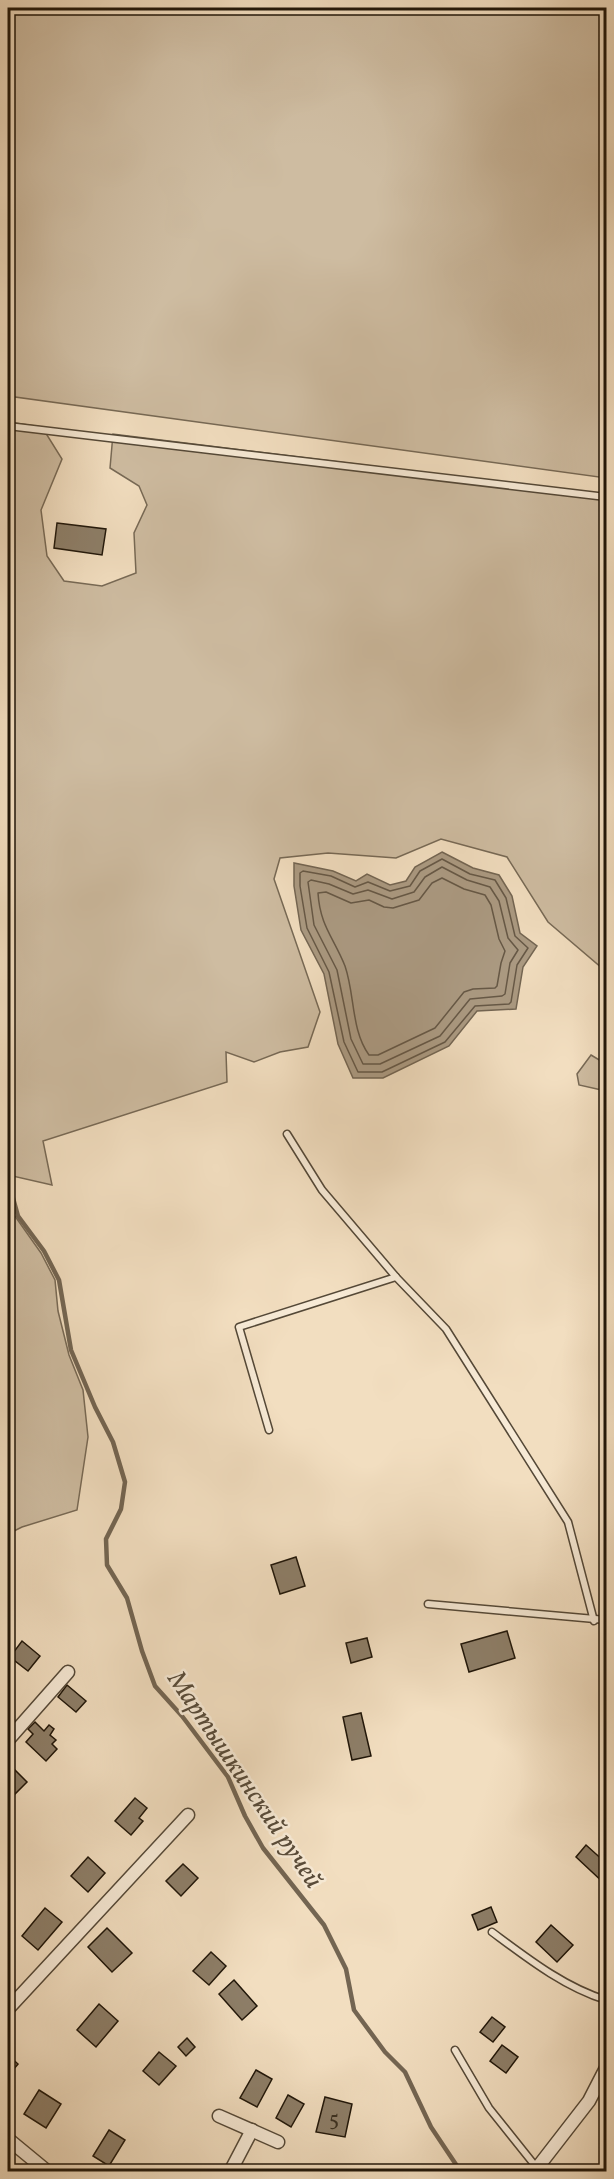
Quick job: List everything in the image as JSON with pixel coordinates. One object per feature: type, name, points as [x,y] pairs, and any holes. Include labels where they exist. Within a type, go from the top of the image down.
[{"type":"street","points":[[8,1740],[68,1672]]},
{"type":"street","points":[[8,2008],[188,1815]]},
{"type":"street","points":[[535,2170],[589,2101],[606,2068]]},
{"type":"street","points":[[219,2116],[278,2142]]},
{"type":"street","points":[[230,2172],[252,2130]]},
{"type":"street","points":[[8,2139],[48,2172]]},
{"type":"lane","points":[[8,426],[606,498]]},
{"type":"lane","points":[[287,1134],[322,1190],[396,1277],[446,1329],[568,1522],[594,1621]]},
{"type":"lane","points":[[269,1430],[239,1328],[396,1277]]},
{"type":"lane","points":[[428,1604],[594,1621],[606,1620]]},
{"type":"lane","points":[[492,1932],[554,1975],[593,1996],[606,2000]]},
{"type":"lane","points":[[454,2050],[489,2108],[535,2170]]},
{"type":"shaded area","points":[[8,8],[606,8],[606,478],[8,396]]},
{"type":"shaded area","points":[[8,422],[42,427],[62,459],[41,510],[47,556],[64,581],[102,586],[136,573],[134,533],[147,505],[139,486],[110,468],[113,434],[606,495],[606,976],[603,969],[548,922],[507,857],[441,839],[396,858],[328,853],[280,858],[274,879],[320,1012],[308,1047],[280,1052],[254,1062],[226,1052],[227,1082],[43,1141],[52,1185],[8,1175]]},
{"type":"shaded area","points":[[591,1055],[606,1064],[606,1091],[579,1085],[577,1074]]},
{"type":"shaded area","points":[[8,1195],[12,1212],[41,1253],[55,1280],[58,1311],[69,1355],[83,1390],[88,1437],[77,1510],[22,1527],[8,1534]]},
{"type":"water","points":[[442,852],[473,868],[499,875],[512,896],[520,933],[537,946],[523,967],[516,1009],[477,1011],[449,1046],[383,1078],[353,1078],[338,1044],[324,974],[301,930],[294,886],[294,863],[333,871],[356,881],[367,874],[390,885],[406,881],[415,867]]},
{"type":"building","points":[[57,523],[106,529],[102,555],[54,548]]},
{"type":"building","points":[[296,1557],[305,1586],[280,1594],[271,1565]]},
{"type":"building","points":[[507,1631],[515,1658],[469,1672],[461,1644]]},
{"type":"building","points":[[367,1638],[372,1657],[351,1663],[346,1643]]},
{"type":"building","points":[[22,1641],[40,1656],[28,1671],[10,1657]]},
{"type":"building","points":[[67,1685],[86,1701],[76,1712],[58,1697]]},
{"type":"building","points":[[361,1713],[371,1756],[352,1760],[343,1717]]},
{"type":"building","points":[[35,1722],[44,1731],[49,1725],[54,1729],[50,1735],[56,1740],[52,1744],[57,1749],[46,1761],[26,1742],[33,1734],[28,1729]]},
{"type":"building","points":[[8,1763],[27,1782],[11,1798],[8,1794]]},
{"type":"building","points":[[135,1798],[147,1808],[139,1818],[143,1821],[131,1835],[115,1821]]},
{"type":"building","points":[[586,1845],[606,1863],[606,1885],[576,1857]]},
{"type":"building","points":[[88,1857],[105,1873],[88,1892],[71,1876]]},
{"type":"building","points":[[183,1864],[198,1878],[181,1896],[166,1881]]},
{"type":"building","points":[[491,1907],[497,1922],[478,1930],[472,1915]]},
{"type":"building","points":[[45,1908],[62,1922],[38,1950],[22,1936]]},
{"type":"building","points":[[551,1925],[573,1945],[557,1962],[536,1942]]},
{"type":"building","points":[[107,1928],[132,1953],[112,1972],[88,1947]]},
{"type":"building","points":[[211,1952],[226,1966],[209,1985],[193,1971]]},
{"type":"building","points":[[234,1980],[257,2006],[242,2020],[219,1994]]},
{"type":"building","points":[[99,2004],[118,2021],[96,2047],[77,2030]]},
{"type":"building","points":[[492,2017],[505,2027],[493,2042],[480,2032]]},
{"type":"building","points":[[187,2038],[195,2047],[186,2056],[178,2047]]},
{"type":"building","points":[[502,2045],[518,2057],[506,2073],[490,2061]]},
{"type":"building","points":[[159,2052],[176,2066],[159,2085],[143,2071]]},
{"type":"building","points":[[8,2055],[18,2064],[8,2076]]},
{"type":"building","points":[[256,2070],[272,2079],[257,2107],[240,2098]]},
{"type":"building","points":[[39,2090],[61,2104],[46,2128],[24,2114]]},
{"type":"building","points":[[288,2095],[304,2104],[291,2127],[276,2118]]},
{"type":"building","points":[[325,2097],[352,2104],[345,2137],[316,2132]]},
{"type":"building","points":[[109,2130],[125,2140],[109,2166],[93,2156]]},
{"type":"waterway","name":"Мартышкинский ручей","points":[[8,1078],[12,1124],[8,1180],[18,1216],[44,1251],[59,1280],[71,1350],[95,1407],[113,1442],[125,1482],[121,1509],[106,1539],[107,1565],[127,1598],[155,1686],[182,1716],[228,1777],[245,1816],[263,1848],[324,1925],[346,1969],[354,2010],[385,2052],[405,2072],[431,2127],[461,2172]]}]
